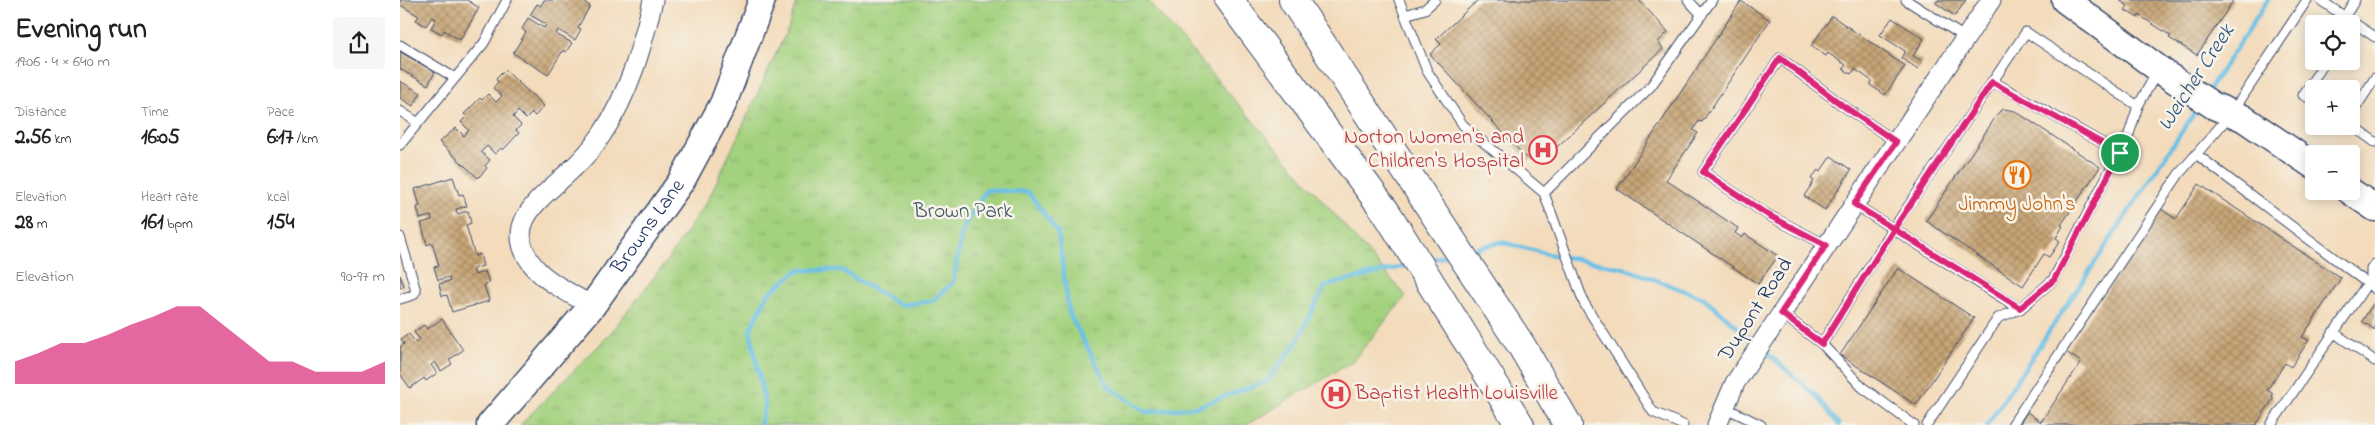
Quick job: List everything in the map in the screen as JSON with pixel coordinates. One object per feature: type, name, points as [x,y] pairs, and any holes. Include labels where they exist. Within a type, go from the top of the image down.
[{"type":"highway","points":[[1229,0],[1394,224],[1520,425]]},
{"type":"highway","points":[[1293,0],[1521,345],[1568,425]]},
{"type":"street","points":[[592,306],[539,272],[529,259],[524,248],[523,224],[528,211],[541,196],[570,172],[602,135],[637,62],[654,0]]},
{"type":"street","name":"Browns Lane","points":[[490,425],[592,306],[682,180],[723,104],[762,0]]},
{"type":"street","name":"Dupont Road","points":[[1717,425],[1723,406],[1745,368],[1991,0]]},
{"type":"street","points":[[2065,0],[2189,90],[2223,110],[2243,118],[2305,160]]},
{"type":"street","points":[[2360,198],[2375,208]]},
{"type":"lane","points":[[400,145],[417,122],[484,44],[506,0]]},
{"type":"lane","points":[[1399,0],[1427,71],[1464,125],[1544,192],[1584,303],[1653,412],[1683,425]]},
{"type":"lane","points":[[1405,15],[1425,9],[1435,0]]},
{"type":"lane","points":[[1688,0],[1702,15]]},
{"type":"lane","points":[[1544,192],[1651,86],[1712,0]]},
{"type":"lane","points":[[1906,0],[1966,38]]},
{"type":"lane","points":[[2012,425],[2179,174],[2196,154],[2223,110],[2307,0]]},
{"type":"lane","points":[[2320,0],[2342,15]]},
{"type":"lane","points":[[2350,15],[2355,0]]},
{"type":"lane","points":[[2360,27],[2375,37]]},
{"type":"lane","points":[[1822,344],[1894,229],[2026,32],[2138,106]]},
{"type":"lane","points":[[400,45],[455,78]]},
{"type":"lane","points":[[1826,245],[1768,215],[1703,172],[1780,58],[1842,105],[1896,142]]},
{"type":"lane","points":[[1927,425],[1998,318],[2020,308],[2054,280],[2130,134],[2138,106],[2158,69]]},
{"type":"lane","points":[[2360,101],[2375,78]]},
{"type":"lane","points":[[1992,82],[2120,153]]},
{"type":"lane","points":[[400,111],[417,122]]},
{"type":"lane","points":[[2360,132],[2375,142]]},
{"type":"lane","points":[[2196,154],[2372,282]]},
{"type":"lane","points":[[1854,204],[2020,308]]},
{"type":"lane","points":[[400,237],[416,291],[413,295],[400,299]]},
{"type":"lane","points":[[2271,425],[2333,332],[2372,282],[2371,269],[2375,264]]},
{"type":"lane","points":[[1781,313],[1822,344],[1862,387],[1914,425]]},
{"type":"lane","points":[[2333,332],[2375,361]]},
{"type":"lane","points":[[1723,406],[1761,425]]},
{"type":"green space","name":"Brown Park","points":[[797,0],[1147,0],[1406,296],[1352,362],[1246,425],[520,425],[609,335],[669,258],[709,198],[789,26]]},
{"type":"building","points":[[400,0],[467,0],[479,8],[460,40],[444,30],[442,34],[431,28],[436,19],[432,17],[426,26],[416,20],[419,16],[400,5]]},
{"type":"building","points":[[544,0],[581,0],[590,6],[578,27],[581,29],[575,40],[558,30],[556,34],[572,43],[566,52],[563,50],[548,75],[513,53],[526,32],[522,29],[528,18],[544,28],[546,24],[530,15],[537,4],[541,6]]},
{"type":"building","points":[[1478,0],[1639,0],[1668,32],[1658,42],[1663,49],[1546,157],[1540,151],[1529,161],[1430,54],[1441,44],[1436,39]]},
{"type":"building","points":[[1938,0],[1966,0],[1955,16],[1936,3]]},
{"type":"building","points":[[2119,0],[2233,1],[2197,55],[2169,38],[2171,36],[2139,15],[2138,18],[2125,10],[2128,6]]},
{"type":"building","points":[[1741,1],[1770,20],[1702,122],[1699,121],[1693,130],[1698,133],[1666,180],[1738,228],[1735,233],[1742,238],[1745,234],[1778,256],[1758,284],[1617,189]]},
{"type":"building","points":[[1832,16],[1905,66],[1885,95],[1870,85],[1872,81],[1855,69],[1851,74],[1843,69],[1846,65],[1828,53],[1826,56],[1811,46]]},
{"type":"building","points":[[1892,18],[1924,39],[1913,56],[1922,61],[1918,69],[1901,58],[1905,51],[1880,35]]},
{"type":"building","points":[[400,52],[435,72],[428,85],[400,69]]},
{"type":"building","points":[[505,70],[544,106],[535,116],[532,113],[526,119],[518,111],[513,117],[521,125],[516,130],[519,133],[503,150],[501,148],[495,154],[487,146],[481,152],[490,160],[485,166],[487,168],[478,178],[439,142],[456,128],[464,136],[469,130],[461,122],[467,116],[464,114],[480,98],[482,100],[488,94],[496,102],[502,96],[493,88],[498,82],[496,79]]},
{"type":"building","points":[[400,81],[421,93],[413,106],[400,98]]},
{"type":"building","points":[[2004,109],[2015,111],[2100,167],[2061,225],[2063,226],[2056,238],[2060,241],[2049,257],[2044,254],[2023,286],[1926,221],[1999,112]]},
{"type":"building","points":[[1831,156],[1851,170],[1825,210],[1804,196],[1814,181],[1811,179],[1818,170],[1820,172]]},
{"type":"building","points":[[453,177],[459,195],[463,194],[467,206],[456,209],[457,214],[468,211],[471,223],[466,225],[475,256],[480,254],[483,266],[473,269],[475,275],[485,271],[489,283],[484,285],[489,301],[452,312],[447,295],[442,296],[439,284],[450,281],[449,277],[438,280],[434,267],[439,266],[432,243],[427,245],[421,223],[432,220],[431,216],[420,219],[417,207],[420,206],[415,189]]},
{"type":"building","points":[[2199,184],[2341,278],[2302,337],[2309,340],[2291,367],[2285,363],[2267,390],[2272,393],[2273,399],[2256,425],[2019,425],[2027,412],[2041,422],[2081,362],[2066,352],[2161,209],[2176,219]]},
{"type":"building","points":[[1898,268],[1974,318],[1916,405],[1840,355]]},
{"type":"building","points":[[400,275],[404,286],[400,288]]},
{"type":"building","points":[[2375,301],[2375,330],[2362,321]]},
{"type":"building","points":[[442,319],[463,350],[449,360],[452,364],[441,371],[435,362],[431,365],[437,373],[426,381],[424,378],[410,388],[400,374],[400,347],[404,344],[401,339],[409,334],[416,343],[420,340],[414,332],[424,325],[427,329]]},
{"type":"waterway","name":"Weicher Creek","points":[[2208,91],[2268,0]]},
{"type":"waterway","name":"Weicher Creek","points":[[1987,425],[2199,106]]},
{"type":"waterway","points":[[760,425],[765,405],[750,330],[768,294],[798,270],[841,270],[900,305],[932,301],[953,283],[963,228],[986,190],[1028,192],[1058,233],[1069,313],[1108,386],[1146,412],[1196,407],[1267,381],[1295,345],[1325,286],[1409,265]]},
{"type":"waterway","points":[[1470,250],[1501,242],[1548,254],[1624,268],[1704,298],[1756,343]]},
{"type":"waterway","points":[[1428,260],[1450,255]]},
{"type":"waterway","points":[[1764,350],[1816,396],[1839,425]]},
{"type":"place","name":"Norton Women's and Children's Hospital","points":[[1543,150]]},
{"type":"place","name":"Jimmy John's","points":[[2017,175]]},
{"type":"place","name":"Baptist Health Louisville","points":[[1336,394]]},
{"type":"route","points":[[2120,153],[1992,82],[1894,229],[1854,204],[1896,142],[1842,105],[1780,58],[1703,172],[1768,215],[1826,245],[1781,313],[1822,344],[1894,229],[2020,308],[2054,280],[2120,153]]}]
